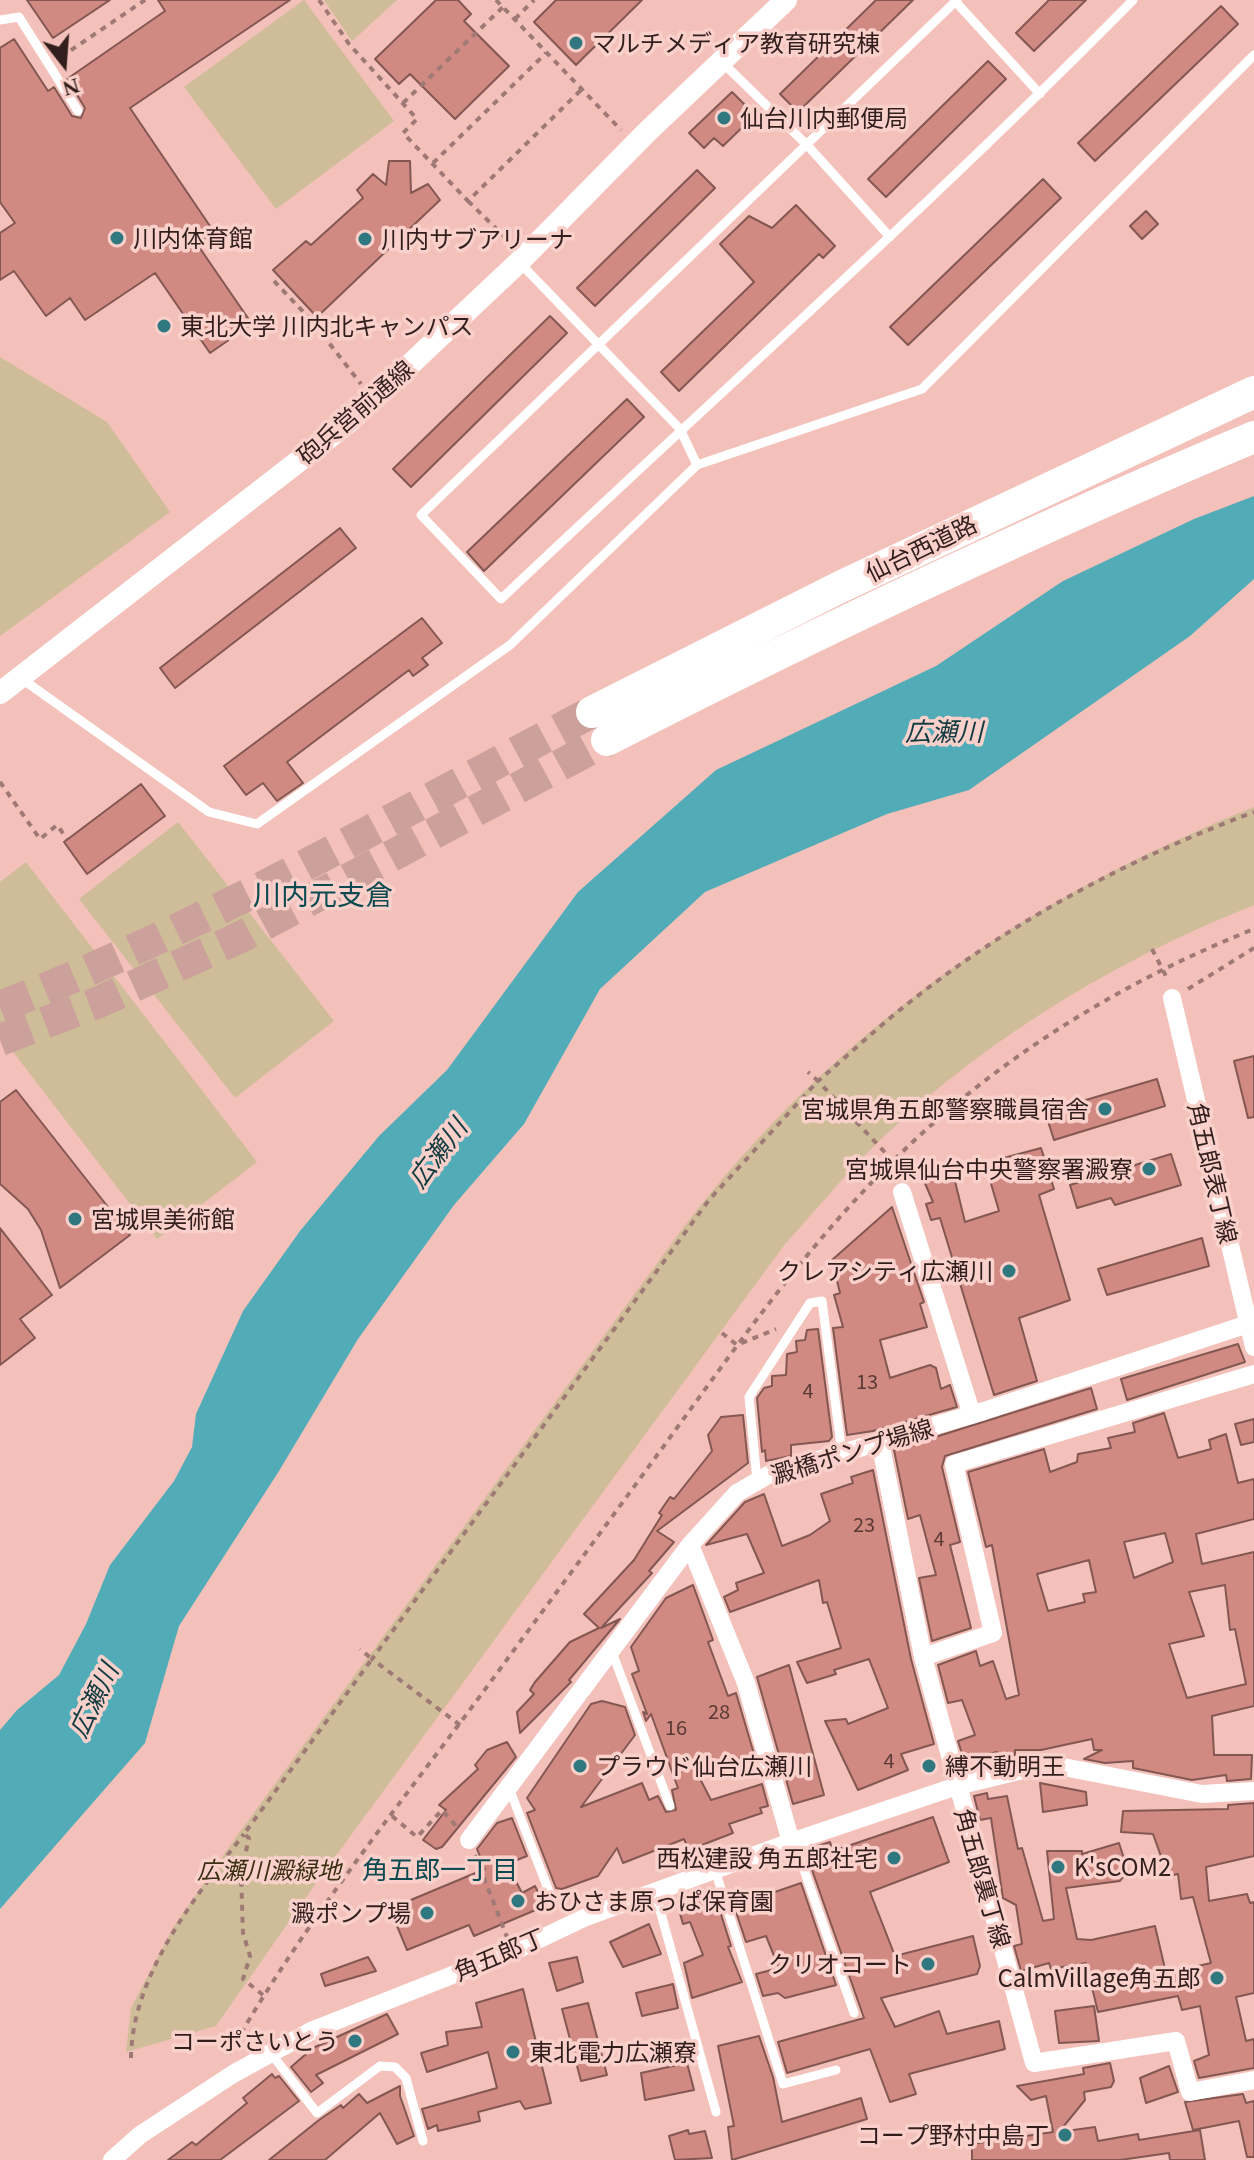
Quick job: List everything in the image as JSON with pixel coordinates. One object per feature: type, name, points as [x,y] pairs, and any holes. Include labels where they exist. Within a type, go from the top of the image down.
[{"type":"highway","name":"仙台西道路","points":[[592,712],[840,587],[1254,392]]},
{"type":"highway","name":"仙台西道路","points":[[607,740],[853,615],[1108,498],[1254,437]]},
{"type":"street","name":"砲兵営前通線","points":[[0,693],[349,422],[519,262],[647,132],[786,0]]},
{"type":"street","name":"角五郎表丁線","points":[[1174,997],[1252,1324],[1254,1347]]},
{"type":"street","points":[[902,1192],[972,1415]]},
{"type":"street","name":"澱橋ポンプ場線","points":[[469,1840],[610,1647],[690,1545],[737,1493],[757,1481],[842,1453],[972,1415],[1252,1324]]},
{"type":"street","points":[[923,1657],[993,1633],[954,1464],[1254,1374]]},
{"type":"street","name":"角五郎裏丁線","points":[[880,1442],[923,1657],[1034,2063],[1176,2041],[1190,2092],[1254,2080]]},
{"type":"street","points":[[690,1545],[746,1683],[792,1841]]},
{"type":"street","name":"角五郎丁","points":[[112,2160],[140,2135],[270,2052],[355,2012],[655,1892],[792,1841],[957,1786],[1048,1764],[1202,1794],[1254,1791]]},
{"type":"lane","points":[[1040,94],[956,1],[421,515],[501,599],[680,429],[890,237],[1040,94],[1133,0]]},
{"type":"lane","points":[[0,20],[19,17],[78,111]]},
{"type":"lane","points":[[20,677],[209,812],[257,824],[510,645],[697,465],[922,389],[1254,55]]},
{"type":"lane","points":[[722,62],[808,146],[890,237]]},
{"type":"lane","points":[[519,262],[680,429],[697,465]]},
{"type":"lane","points":[[757,1481],[749,1397],[810,1303],[822,1301],[842,1453]]},
{"type":"lane","points":[[610,1647],[670,1806]]},
{"type":"lane","points":[[509,1788],[550,1894]]},
{"type":"lane","points":[[792,1841],[854,2013]]},
{"type":"lane","points":[[715,1870],[783,2084],[836,2070]]},
{"type":"lane","points":[[655,1892],[716,2112]]},
{"type":"lane","points":[[270,2052],[317,2113],[380,2066],[395,2067],[406,2078],[423,2141]]},
{"type":"path","points":[[49,65],[145,0]]},
{"type":"path","points":[[319,0],[349,44],[417,119],[403,133],[510,242],[521,231]]},
{"type":"path","points":[[496,0],[623,132],[630,126]]},
{"type":"path","points":[[515,19],[534,0]]},
{"type":"path","points":[[403,103],[503,7]]},
{"type":"path","points":[[433,163],[546,53]]},
{"type":"path","points":[[468,201],[582,89]]},
{"type":"path","points":[[274,281],[311,320],[363,386],[356,392]]},
{"type":"path","points":[[0,782],[40,839],[57,825],[67,839]]},
{"type":"path","points":[[131,2058],[136,2010],[174,1931],[709,1200],[818,1081],[914,998],[1043,910],[1132,862],[1254,812]]},
{"type":"path","points":[[226,2060],[263,1995],[392,1816],[799,1265],[889,1170],[893,1162],[952,1109],[1032,1047],[1102,1002],[1254,929]]},
{"type":"path","points":[[1174,997],[1254,948]]},
{"type":"path","points":[[1152,949],[1163,972]]},
{"type":"path","points":[[808,1072],[893,1162]]},
{"type":"path","points":[[737,1345],[800,1318]]},
{"type":"path","points":[[722,1333],[737,1345]]},
{"type":"path","points":[[360,1649],[460,1725]]},
{"type":"path","points":[[392,1816],[417,1837],[442,1810],[469,1840],[508,1939]]},
{"type":"path","points":[[244,1834],[249,1838],[241,1873],[243,1933],[250,1956],[243,1979],[263,1995]]},
{"type":"green space","points":[[304,0],[394,121],[276,209],[184,87]]},
{"type":"green space","points":[[324,0],[397,0],[352,41]]},
{"type":"green space","points":[[0,357],[107,422],[170,512],[0,636]]},
{"type":"green space","name":"広瀬川澱緑地","points":[[1254,807],[1254,905],[1146,954],[1042,1013],[946,1082],[858,1162],[785,1244],[321,1876],[216,2026],[126,2052],[131,2008],[173,1928],[239,1833],[683,1228],[742,1157],[804,1091],[870,1032],[939,978],[1012,929],[1089,884],[1169,844]]},
{"type":"green space","points":[[178,822],[334,1021],[235,1098],[79,899]]},
{"type":"green space","points":[[26,862],[257,1162],[157,1239],[0,1035],[0,882]]},
{"type":"water","name":"広瀬川","points":[[1254,496],[1254,579],[1190,636],[969,790],[887,814],[705,892],[600,989],[524,1124],[454,1205],[358,1339],[279,1471],[179,1626],[145,1743],[0,1909],[0,1730],[17,1710],[59,1675],[86,1624],[110,1565],[174,1481],[192,1447],[196,1414],[243,1311],[300,1231],[379,1136],[447,1070],[578,892],[716,770],[936,666],[1063,581],[1194,519]]},
{"type":"building","points":[[27,0],[110,0],[53,38]]},
{"type":"building","points":[[158,0],[290,0],[130,108],[214,232],[197,244],[252,324],[210,353],[155,273],[85,320],[70,298],[46,316],[14,271],[0,280],[0,233],[15,223],[0,202],[0,48],[14,39],[48,91],[54,87],[72,116],[81,118],[85,108],[67,79],[165,11]]},
{"type":"building","points":[[436,0],[458,0],[471,14],[464,21],[509,66],[455,119],[410,74],[399,84],[375,59]]},
{"type":"building","name":"マルチメディア教育研究棟","points":[[556,0],[642,0],[576,65],[534,22]]},
{"type":"building","points":[[876,0],[913,0],[798,112],[780,94]]},
{"type":"building","points":[[1049,0],[1086,0],[1034,51],[1016,33]]},
{"type":"building","points":[[1221,6],[1238,24],[1095,161],[1078,143]]},
{"type":"building","points":[[988,61],[1006,79],[886,197],[868,179]]},
{"type":"building","points":[[732,92],[755,115],[723,146],[714,138],[704,148],[689,133]]},
{"type":"building","name":"川内サブアリーナ","points":[[389,161],[410,161],[411,193],[428,184],[440,200],[317,317],[273,270],[306,241],[311,245],[363,198],[357,190],[373,174],[386,185]]},
{"type":"building","points":[[697,170],[715,188],[595,306],[577,288]]},
{"type":"building","points":[[1043,179],[1061,198],[908,345],[890,327]]},
{"type":"building","points":[[796,205],[835,246],[823,258],[819,254],[679,391],[661,372],[754,282],[720,244],[749,216],[772,228]]},
{"type":"building","points":[[1146,211],[1158,224],[1142,239],[1130,226]]},
{"type":"building","points":[[550,316],[567,333],[411,487],[393,469]]},
{"type":"building","points":[[627,399],[644,417],[484,571],[467,552]]},
{"type":"building","points":[[340,528],[356,548],[175,688],[160,668]]},
{"type":"building","points":[[422,618],[442,643],[422,658],[428,665],[413,676],[409,670],[287,762],[303,783],[277,801],[263,783],[246,795],[224,766]]},
{"type":"building","points":[[141,784],[165,816],[87,874],[64,842]]},
{"type":"building","points":[[1254,1056],[1254,1117],[1248,1118],[1234,1061]]},
{"type":"building","name":"宮城県角五郎警察職員宿舎","points":[[1157,1079],[1165,1106],[1054,1140],[1045,1112]]},
{"type":"building","name":"宮城県美術館","points":[[16,1090],[130,1235],[60,1288],[41,1230],[28,1209],[0,1184],[0,1102]]},
{"type":"building","name":"クレアシティ広瀬川","points":[[1041,1148],[1054,1189],[1039,1195],[1070,1300],[1019,1318],[1037,1381],[994,1395],[940,1218],[931,1220],[926,1204],[933,1202],[924,1181],[952,1169],[965,1222],[999,1211],[985,1163]]},
{"type":"building","name":"宮城県仙台中央警察署澱寮","points":[[1171,1154],[1181,1185],[1115,1205],[1111,1198],[1077,1208],[1070,1185]]},
{"type":"building","points":[[892,1207],[924,1302],[920,1304],[927,1327],[880,1340],[890,1378],[930,1365],[936,1368],[941,1389],[950,1385],[957,1407],[873,1431],[847,1435],[833,1328],[843,1327],[834,1295],[840,1293],[832,1260]]},
{"type":"building","points":[[0,1228],[52,1295],[20,1319],[35,1338],[0,1365]]},
{"type":"building","points":[[1202,1238],[1209,1266],[1107,1295],[1098,1269]]},
{"type":"building","points":[[818,1329],[832,1437],[829,1441],[791,1445],[791,1456],[766,1461],[765,1450],[762,1452],[757,1398],[764,1388],[772,1386],[772,1376],[786,1375],[787,1354],[797,1352],[796,1341],[805,1340],[807,1330]]},
{"type":"building","points":[[1238,1344],[1245,1362],[1127,1400],[1121,1379]]},
{"type":"building","points":[[1091,1388],[1097,1409],[945,1456],[942,1467],[960,1542],[950,1545],[971,1628],[932,1641],[919,1578],[936,1575],[920,1515],[908,1519],[894,1450]]},
{"type":"building","points":[[1164,1413],[1178,1458],[1211,1449],[1209,1440],[1226,1434],[1238,1483],[1254,1479],[1254,1519],[1196,1534],[1202,1564],[1254,1552],[1254,1706],[1212,1716],[1214,1755],[1252,1755],[1251,1779],[1227,1781],[1226,1775],[1192,1780],[1133,1768],[1133,1761],[1105,1763],[1084,1759],[1102,1750],[1094,1750],[1092,1739],[1041,1750],[1015,1750],[1015,1755],[999,1759],[997,1752],[964,1760],[958,1741],[975,1735],[962,1700],[948,1703],[938,1665],[976,1651],[980,1666],[993,1661],[1006,1699],[1019,1695],[992,1545],[986,1547],[968,1472],[1044,1449],[1050,1472],[1077,1462],[1078,1454],[1111,1448],[1108,1438],[1135,1432],[1133,1423]],"holes":[[[1165,1533],[1173,1562],[1134,1578],[1124,1542]],[[1089,1560],[1096,1592],[1083,1594],[1085,1602],[1048,1611],[1037,1574]],[[1225,1585],[1230,1630],[1235,1629],[1246,1684],[1187,1698],[1169,1644],[1204,1636],[1189,1592]]]},
{"type":"building","points":[[743,1415],[748,1463],[657,1531],[674,1542],[649,1571],[652,1573],[601,1628],[620,1619],[569,1680],[571,1682],[520,1733],[517,1712],[534,1694],[530,1690],[535,1682],[570,1642],[599,1628],[584,1614],[634,1560],[670,1497],[674,1499],[712,1451],[708,1435],[721,1417]]},
{"type":"building","points":[[1254,1419],[1254,1442],[1241,1445],[1235,1424]]},
{"type":"building","points":[[873,1470],[911,1659],[934,1744],[901,1754],[908,1770],[858,1790],[825,1721],[846,1719],[848,1724],[888,1708],[869,1659],[807,1683],[797,1662],[841,1648],[827,1602],[823,1603],[819,1580],[730,1612],[724,1597],[738,1590],[736,1583],[764,1573],[747,1534],[706,1545],[745,1502],[764,1494],[782,1546],[810,1535],[830,1521],[821,1494],[853,1483],[851,1477]]},
{"type":"building","points":[[693,1585],[713,1640],[708,1642],[728,1696],[736,1693],[754,1754],[696,1771],[711,1800],[762,1784],[768,1806],[760,1808],[762,1813],[729,1824],[733,1833],[689,1850],[684,1839],[623,1863],[617,1848],[598,1876],[562,1889],[556,1888],[527,1813],[535,1810],[527,1798],[591,1704],[602,1701],[625,1707],[635,1735],[581,1807],[642,1783],[649,1800],[658,1796],[666,1812],[676,1810],[672,1790],[678,1788],[651,1714],[646,1721],[643,1712],[647,1714],[632,1674],[639,1671],[631,1647],[666,1598]]},
{"type":"building","points":[[789,1665],[824,1795],[793,1804],[757,1677]]},
{"type":"building","points":[[507,1742],[516,1757],[442,1847],[436,1849],[423,1840],[446,1810],[439,1805],[478,1769],[475,1765],[487,1750]]},
{"type":"building","points":[[1040,1783],[1086,1792],[1087,1805],[1043,1812]]},
{"type":"building","points":[[987,1793],[988,1799],[1007,1796],[1018,1849],[1022,1848],[1043,1921],[1054,1919],[1047,1851],[1082,1851],[1082,1854],[1119,1843],[1128,1871],[1120,1881],[1066,1888],[1077,1939],[1091,1940],[1155,1926],[1166,1973],[1211,1963],[1193,1897],[1181,1899],[1178,1874],[1168,1876],[1153,1834],[1121,1832],[1123,1811],[1228,1809],[1228,1805],[1254,1803],[1254,1856],[1206,1867],[1209,1901],[1247,1894],[1250,1903],[1254,1902],[1254,1993],[1236,1997],[1246,2041],[1254,2039],[1254,2068],[1199,2078],[1194,2061],[1209,2055],[1200,2006],[1182,2010],[1178,1996],[1098,2012],[1086,1963],[1051,1969],[1049,1963],[1021,1971],[1014,1946],[1022,1944],[1016,1905],[1003,1898],[991,1818],[980,1820],[974,1796]]},
{"type":"building","points":[[933,1817],[949,1862],[870,1892],[895,1956],[973,1936],[980,1966],[977,1974],[881,1998],[895,2027],[939,2011],[947,2034],[999,2021],[1005,2049],[909,2074],[916,2094],[890,2102],[870,2049],[787,2073],[778,2042],[864,2018],[805,1850],[830,1842],[833,1851]]},
{"type":"building","points":[[512,1818],[527,1856],[507,1864],[522,1893],[535,1886],[545,1906],[474,1936],[469,1925],[407,1950],[395,1921],[399,1919],[394,1907],[485,1869],[477,1849],[497,1823]]},
{"type":"building","points":[[801,1883],[836,1985],[785,1998],[778,1993],[763,1996],[756,1974],[779,1968],[766,1936],[746,1942],[734,1906]]},
{"type":"building","points":[[711,1893],[720,1911],[731,1946],[728,1947],[742,1982],[692,1998],[684,1963],[703,1955],[690,1922],[683,1924],[678,1907]]},
{"type":"building","points":[[649,1924],[661,1954],[623,1967],[610,1942]]},
{"type":"building","points":[[368,1957],[376,1971],[325,1986],[321,1974]]},
{"type":"building","points":[[577,1957],[583,1982],[557,1991],[549,1963]]},
{"type":"building","points":[[673,1984],[678,2008],[642,2016],[636,1993]]},
{"type":"building","name":"東北電力広瀬寮","points":[[523,1989],[551,2103],[525,2109],[520,2101],[478,2112],[480,2121],[438,2131],[437,2125],[428,2129],[422,2109],[497,2088],[488,2052],[427,2072],[421,2053],[448,2045],[446,2032],[482,2027],[476,2003]]},
{"type":"building","points":[[588,2003],[607,2075],[581,2081],[562,2009]]},
{"type":"building","points":[[1094,2006],[1099,2041],[1059,2043],[1055,2011]]},
{"type":"building","name":"コーポさいとう","points":[[387,2014],[398,2034],[316,2075],[323,2083],[311,2092],[291,2067],[313,2048]]},
{"type":"building","points":[[759,2036],[773,2077],[782,2122],[861,2098],[867,2119],[732,2160],[728,2127],[734,2126],[718,2046]]},
{"type":"building","points":[[687,2063],[694,2090],[645,2100],[641,2073]]},
{"type":"building","points":[[1110,2063],[1114,2081],[1111,2087],[1084,2092],[1085,2100],[1059,2132],[1095,2127],[1098,2141],[1138,2134],[1139,2140],[1200,2130],[1205,2160],[1170,2160],[1169,2153],[1120,2160],[972,2160],[972,2144],[1053,2132],[1046,2096],[1031,2100],[1017,2086],[1084,2074],[1083,2068]]},
{"type":"building","points":[[1169,2066],[1178,2092],[1146,2103],[1140,2078]]},
{"type":"building","points":[[272,2074],[275,2078],[279,2076],[299,2101],[220,2160],[168,2160],[192,2142],[196,2145],[247,2103],[243,2098]]},
{"type":"building","points":[[400,2086],[400,2096],[414,2136],[397,2144],[380,2113],[325,2160],[269,2160],[319,2120],[341,2105],[343,2108],[359,2094],[367,2103]]},
{"type":"building","points":[[1243,2094],[1246,2103],[1254,2101],[1254,2157],[1247,2157],[1239,2121],[1193,2130],[1185,2102]]},
{"type":"building","points":[[688,2130],[689,2134],[705,2131],[712,2158],[675,2160],[669,2136]]},
{"type":"tunnel","points":[[0,1007],[77,975],[226,905],[592,712]]},
{"type":"tunnel","points":[[0,1040],[99,1002],[241,937],[607,740]]},
{"type":"place","name":"マルチメディア教育研究棟","points":[[576,43]]},
{"type":"place","name":"仙台川内郵便局","points":[[724,118]]},
{"type":"place","name":"川内体育館","points":[[117,238]]},
{"type":"place","name":"川内サブアリーナ","points":[[365,239]]},
{"type":"place","name":"東北大学 川内北キャンパス","points":[[164,326]]},
{"type":"place","name":"宮城県角五郎警察職員宿舎","points":[[1105,1109]]},
{"type":"place","name":"宮城県仙台中央警察署澱寮","points":[[1149,1169]]},
{"type":"place","name":"宮城県美術館","points":[[75,1219]]},
{"type":"place","name":"クレアシティ広瀬川","points":[[1009,1271]]},
{"type":"place","name":"プラウド仙台広瀬川","points":[[580,1766]]},
{"type":"place","name":"縛不動明王","points":[[929,1766]]},
{"type":"place","name":"西松建設 角五郎社宅","points":[[894,1858]]},
{"type":"place","name":"K'sCOM2","points":[[1058,1867]]},
{"type":"place","name":"おひさま原っぱ保育園","points":[[518,1901]]},
{"type":"place","name":"澱ポンプ場","points":[[427,1913]]},
{"type":"place","name":"クリオコート","points":[[928,1964]]},
{"type":"place","name":"CalmVillage角五郎","points":[[1217,1978]]},
{"type":"place","name":"コーポさいとう","points":[[355,2041]]},
{"type":"place","name":"東北電力広瀬寮","points":[[513,2052]]},
{"type":"place","name":"コープ野村中島丁","points":[[1065,2135]]},
{"type":"district","name":"川内元支倉","points":[[323,894]]},
{"type":"district","name":"角五郎一丁目","points":[[440,1869]]}]
